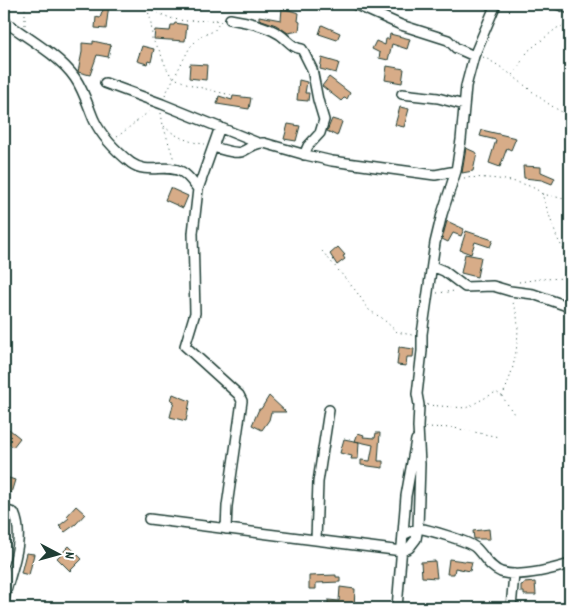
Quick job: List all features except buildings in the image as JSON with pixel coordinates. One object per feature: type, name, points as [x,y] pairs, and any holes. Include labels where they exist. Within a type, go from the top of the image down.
[{"type":"street","points":[[354,4],[401,24],[448,40],[456,48],[474,56]]},
{"type":"street","points":[[149,519],[402,551],[409,548],[416,539],[420,464],[419,405],[417,394],[422,334],[432,266],[438,227],[454,175],[461,140],[466,86],[474,56],[496,4]]},
{"type":"street","points":[[556,4],[570,9]]},
{"type":"street","points":[[230,19],[261,25],[278,34],[296,48],[302,49],[312,69],[324,120],[320,133],[308,146],[304,155]]},
{"type":"street","points":[[4,21],[67,67],[79,84],[97,125],[110,144],[140,168],[181,171],[198,189]]},
{"type":"street","points":[[105,83],[258,142],[304,155],[332,161],[435,175],[454,175]]},
{"type":"street","points":[[402,94],[438,98],[464,105]]},
{"type":"street","points":[[220,127],[198,189],[193,233],[195,313],[185,346],[239,394],[242,401],[227,506],[226,529]]},
{"type":"street","points":[[214,145],[239,152],[258,142]]},
{"type":"street","points":[[432,266],[444,271],[465,287],[493,286],[505,290],[532,294],[570,307]]},
{"type":"street","points":[[316,540],[318,482],[329,410]]},
{"type":"street","points":[[397,608],[410,463],[418,427]]},
{"type":"street","points":[[4,510],[14,513],[18,527],[15,560],[4,598]]},
{"type":"street","points":[[403,535],[418,528],[466,542],[475,547],[492,567],[502,572],[514,574],[570,564]]},
{"type":"street","points":[[511,608],[514,574]]},
{"type":"path","points":[[25,4],[25,36]]},
{"type":"path","points":[[144,4],[148,9],[152,40],[159,47],[163,62],[169,73],[174,78],[231,95]]},
{"type":"path","points":[[148,9],[186,22],[221,20],[214,31],[201,36],[190,47],[167,90],[162,104],[161,116],[163,125],[173,156],[181,171]]},
{"type":"path","points":[[512,76],[528,51],[557,28],[570,24]]},
{"type":"path","points":[[474,56],[482,56],[490,60],[550,104],[570,116]]},
{"type":"path","points":[[110,144],[152,109],[162,104]]},
{"type":"path","points":[[163,125],[175,135],[196,143],[214,145]]},
{"type":"path","points":[[454,175],[501,180],[537,189],[542,194],[557,238],[565,252],[570,268]]},
{"type":"path","points":[[542,194],[570,200]]},
{"type":"path","points":[[322,252],[356,291],[370,312],[383,319],[400,333],[422,334]]},
{"type":"path","points":[[520,282],[570,278]]},
{"type":"path","points":[[428,293],[449,292],[465,287]]},
{"type":"path","points":[[502,396],[511,374],[518,324],[516,309],[505,290]]},
{"type":"path","points":[[419,405],[464,408],[498,392],[514,414]]},
{"type":"path","points":[[418,427],[454,428],[499,437]]}]
